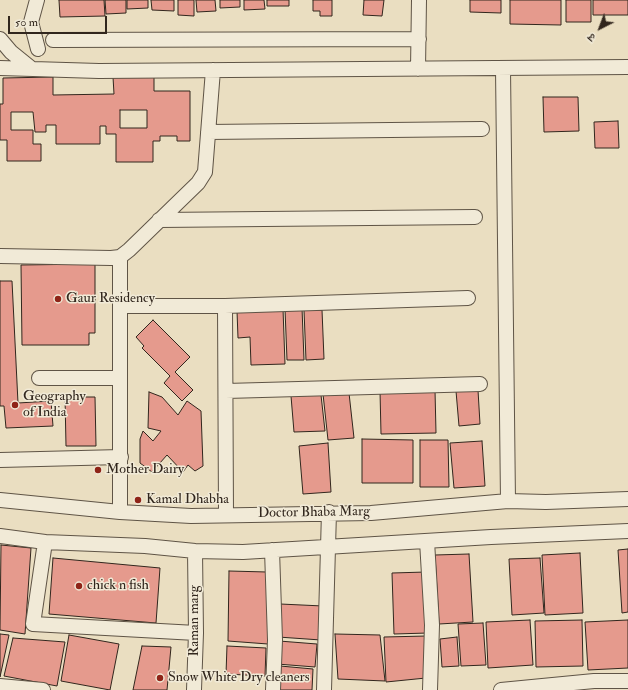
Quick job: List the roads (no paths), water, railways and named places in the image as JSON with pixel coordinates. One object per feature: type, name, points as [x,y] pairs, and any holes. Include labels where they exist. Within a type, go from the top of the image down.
[{"type":"street","points":[[37,0],[31,22],[38,49]]},
{"type":"street","points":[[418,69],[419,0]]},
{"type":"street","points":[[0,39],[11,52],[32,69]]},
{"type":"street","points":[[53,40],[419,39]]},
{"type":"street","points":[[0,68],[213,70],[628,68]]},
{"type":"street","points":[[503,69],[508,501]]},
{"type":"street","points":[[0,256],[120,256],[129,250],[202,178],[207,164],[213,70]]},
{"type":"street","points":[[208,132],[482,129]]},
{"type":"street","points":[[159,220],[475,217]]},
{"type":"street","points":[[120,256],[120,512]]},
{"type":"street","points":[[120,306],[225,306],[468,298]]},
{"type":"street","points":[[225,306],[226,514]]},
{"type":"street","points":[[39,378],[120,378]]},
{"type":"street","points":[[226,391],[480,384]]},
{"type":"street","points":[[0,460],[121,457]]},
{"type":"street","name":"Doctor Bhaba Marg","points":[[0,500],[120,512],[191,516],[226,514],[371,512],[508,501],[546,502],[628,499]]},
{"type":"street","points":[[324,690],[329,512]]},
{"type":"street","points":[[0,536],[45,542],[145,546],[195,551],[243,552],[328,546],[628,531]]},
{"type":"street","points":[[427,541],[432,625],[430,690]]},
{"type":"street","points":[[45,542],[33,624],[196,633]]},
{"type":"street","points":[[272,550],[275,640],[273,690]]},
{"type":"street","name":"Raman marg","points":[[194,690],[196,633],[195,551]]},
{"type":"street","points":[[501,690],[594,681],[628,681]]},
{"type":"street","points":[[0,686],[43,690]]},
{"type":"place","name":"Gaur Residency","points":[[58,299]]},
{"type":"place","name":"Geography of India","points":[[15,405]]},
{"type":"place","name":"Mother Dairy","points":[[98,470]]},
{"type":"place","name":"Kamal Dhabha","points":[[138,500]]},
{"type":"place","name":"chick n fish","points":[[79,586]]},
{"type":"place","name":"Snow White Dry cleaners","points":[[160,678]]}]
